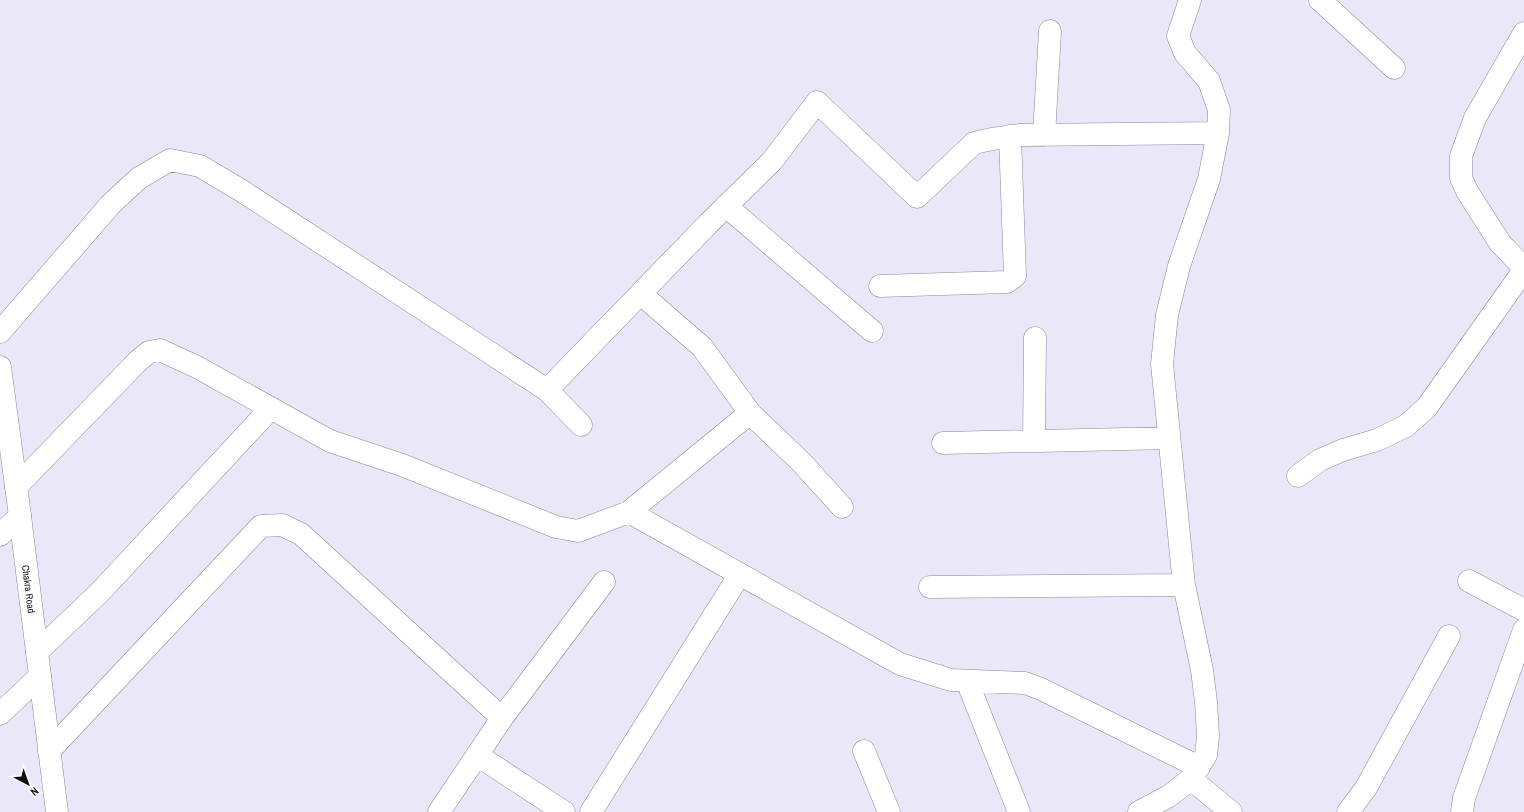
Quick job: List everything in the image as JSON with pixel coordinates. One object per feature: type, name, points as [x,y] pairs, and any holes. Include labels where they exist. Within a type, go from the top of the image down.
[{"type":"street","points":[[1138,812],[1169,796],[1195,773],[1206,755],[1208,736],[1202,670],[1184,585],[1162,364],[1167,315],[1179,266],[1209,179],[1218,133],[1219,110],[1213,88],[1210,81],[1185,53],[1178,36],[1190,0]]},
{"type":"street","points":[[1320,0],[1394,68]]},
{"type":"street","points":[[1044,135],[1050,31]]},
{"type":"street","points":[[1298,476],[1320,460],[1343,450],[1377,440],[1406,426],[1427,407],[1524,269],[1500,243],[1467,191],[1462,178],[1461,156],[1475,118],[1524,33]]},
{"type":"street","points":[[547,390],[726,206],[772,161],[817,102],[917,197],[974,143],[1010,136],[1218,133]]},
{"type":"street","points":[[880,286],[1007,282],[1015,276],[1010,136]]},
{"type":"street","points":[[0,332],[111,204],[139,178],[170,160],[200,166],[242,190],[547,390],[581,425]]},
{"type":"street","points":[[726,206],[872,331]]},
{"type":"street","points":[[641,294],[702,347],[750,413],[802,463],[842,507]]},
{"type":"street","points":[[1034,441],[1035,338]]},
{"type":"street","points":[[16,487],[138,361],[149,352],[160,350],[197,366],[330,441],[402,466],[556,527],[578,532],[629,512],[750,413]]},
{"type":"street","name":"Chakra Road","points":[[0,367],[57,812]]},
{"type":"street","points":[[37,652],[101,591],[271,408]]},
{"type":"street","points":[[943,443],[1169,438]]},
{"type":"street","points":[[629,512],[900,664],[951,680],[1025,683],[1041,689],[1195,773],[1231,812]]},
{"type":"street","points":[[0,535],[20,516]]},
{"type":"street","points":[[49,751],[261,526],[282,525],[301,534],[502,718]]},
{"type":"street","points":[[592,812],[740,574]]},
{"type":"street","points":[[1469,581],[1524,610]]},
{"type":"street","points":[[439,812],[502,718],[604,582]]},
{"type":"street","points":[[930,587],[1184,585]]},
{"type":"street","points":[[1462,812],[1464,798],[1524,630]]},
{"type":"street","points":[[1348,812],[1366,788],[1449,636]]},
{"type":"street","points":[[0,714],[40,676]]},
{"type":"street","points":[[967,681],[1018,812]]},
{"type":"street","points":[[864,751],[889,812]]},
{"type":"street","points":[[477,755],[564,812]]}]
